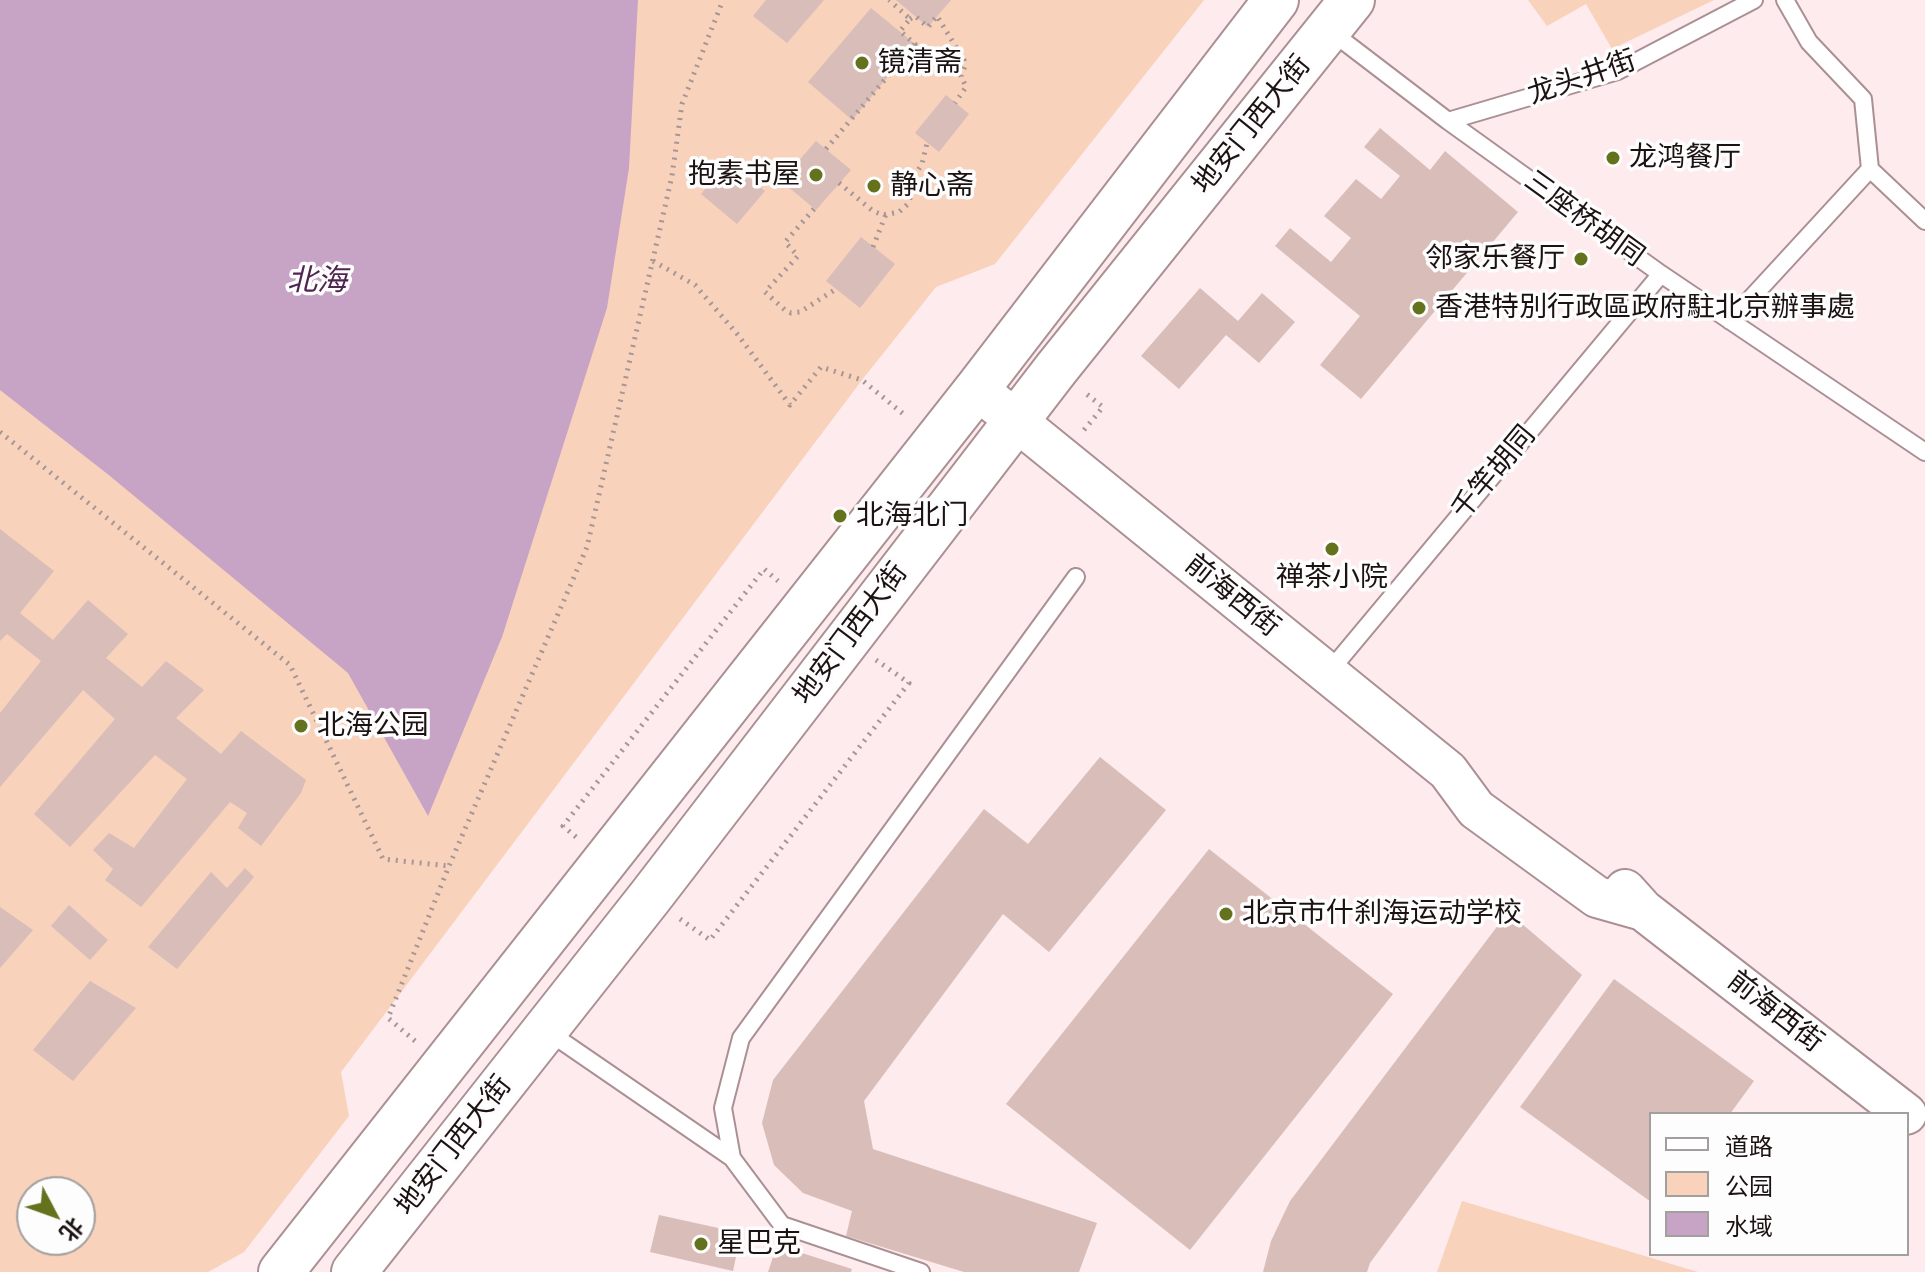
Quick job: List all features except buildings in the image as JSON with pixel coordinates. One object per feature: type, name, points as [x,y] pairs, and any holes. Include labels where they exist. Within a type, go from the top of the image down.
[{"type":"main road","name":"地安门西大街","points":[[281,1272],[977,389],[1276,0]]},
{"type":"main road","name":"地安门西大街","points":[[354,1272],[546,1030],[1017,420],[1341,15]]},
{"type":"street","name":"前海西街","points":[[977,389],[1448,771],[1476,809],[1597,897],[1643,910],[1904,1112]]},
{"type":"street","name":"前海西街","points":[[1909,1116],[1925,1129]]},
{"type":"lane","name":"龙头井街","points":[[1448,121],[1618,71],[1754,0]]},
{"type":"lane","points":[[1785,0],[1809,42],[1863,99],[1870,169],[1925,221]]},
{"type":"lane","name":"三座桥胡同","points":[[1341,15],[1448,121],[1661,274],[1925,452]]},
{"type":"lane","points":[[1730,321],[1870,169]]},
{"type":"lane","name":"千竿胡同","points":[[1328,673],[1661,274]]},
{"type":"lane","points":[[732,1158],[723,1108],[741,1038],[1076,577]]},
{"type":"lane","points":[[546,1030],[732,1158],[782,1225],[921,1272]]},
{"type":"path","points":[[444,1065],[388,1018],[449,866],[587,547],[672,176],[682,104],[723,0]]},
{"type":"path","points":[[889,0],[910,19]]},
{"type":"path","points":[[826,149],[915,44],[900,31],[915,16],[928,27],[937,16],[964,60],[961,76],[966,87],[955,103]]},
{"type":"path","points":[[839,183],[873,211],[886,214],[899,212],[909,203],[927,143]]},
{"type":"path","points":[[814,209],[785,242],[798,256],[765,292],[791,313],[800,312],[836,289]]},
{"type":"path","points":[[873,247],[886,214]]},
{"type":"path","points":[[653,261],[695,285],[738,335],[790,405],[821,367],[862,380],[935,441]]},
{"type":"path","points":[[0,432],[290,665],[383,859],[449,866]]},
{"type":"path","points":[[563,826],[764,569]]},
{"type":"path","points":[[710,940],[909,683]]},
{"type":"green space","name":"北海公园","points":[[0,0],[1204,0],[995,264],[936,287],[862,380],[341,1072],[349,1116],[244,1252],[208,1272],[0,1272]]},
{"type":"green space","points":[[1528,0],[1714,0],[1612,49],[1586,4],[1547,26]]},
{"type":"green space","points":[[1462,1201],[1698,1272],[1437,1272]]},
{"type":"water","name":"北海","points":[[0,0],[638,0],[629,168],[607,308],[502,637],[428,816],[348,673],[110,476],[0,390]]},
{"type":"place","name":"镜清斋","points":[[862,63]]},
{"type":"place","name":"龙鸿餐厅","points":[[1613,158]]},
{"type":"place","name":"抱素书屋","points":[[816,175]]},
{"type":"place","name":"静心斋","points":[[874,186]]},
{"type":"place","name":"邻家乐餐厅","points":[[1581,259]]},
{"type":"place","name":"香港特別行政區政府駐北京辦事處","points":[[1419,308]]},
{"type":"place","name":"北海北门","points":[[840,516]]},
{"type":"place","name":"禅茶小院","points":[[1332,549]]},
{"type":"place","name":"北海公园","points":[[301,726]]},
{"type":"place","name":"北京市什刹海运动学校","points":[[1226,914]]},
{"type":"place","name":"星巴克","points":[[701,1244]]}]
